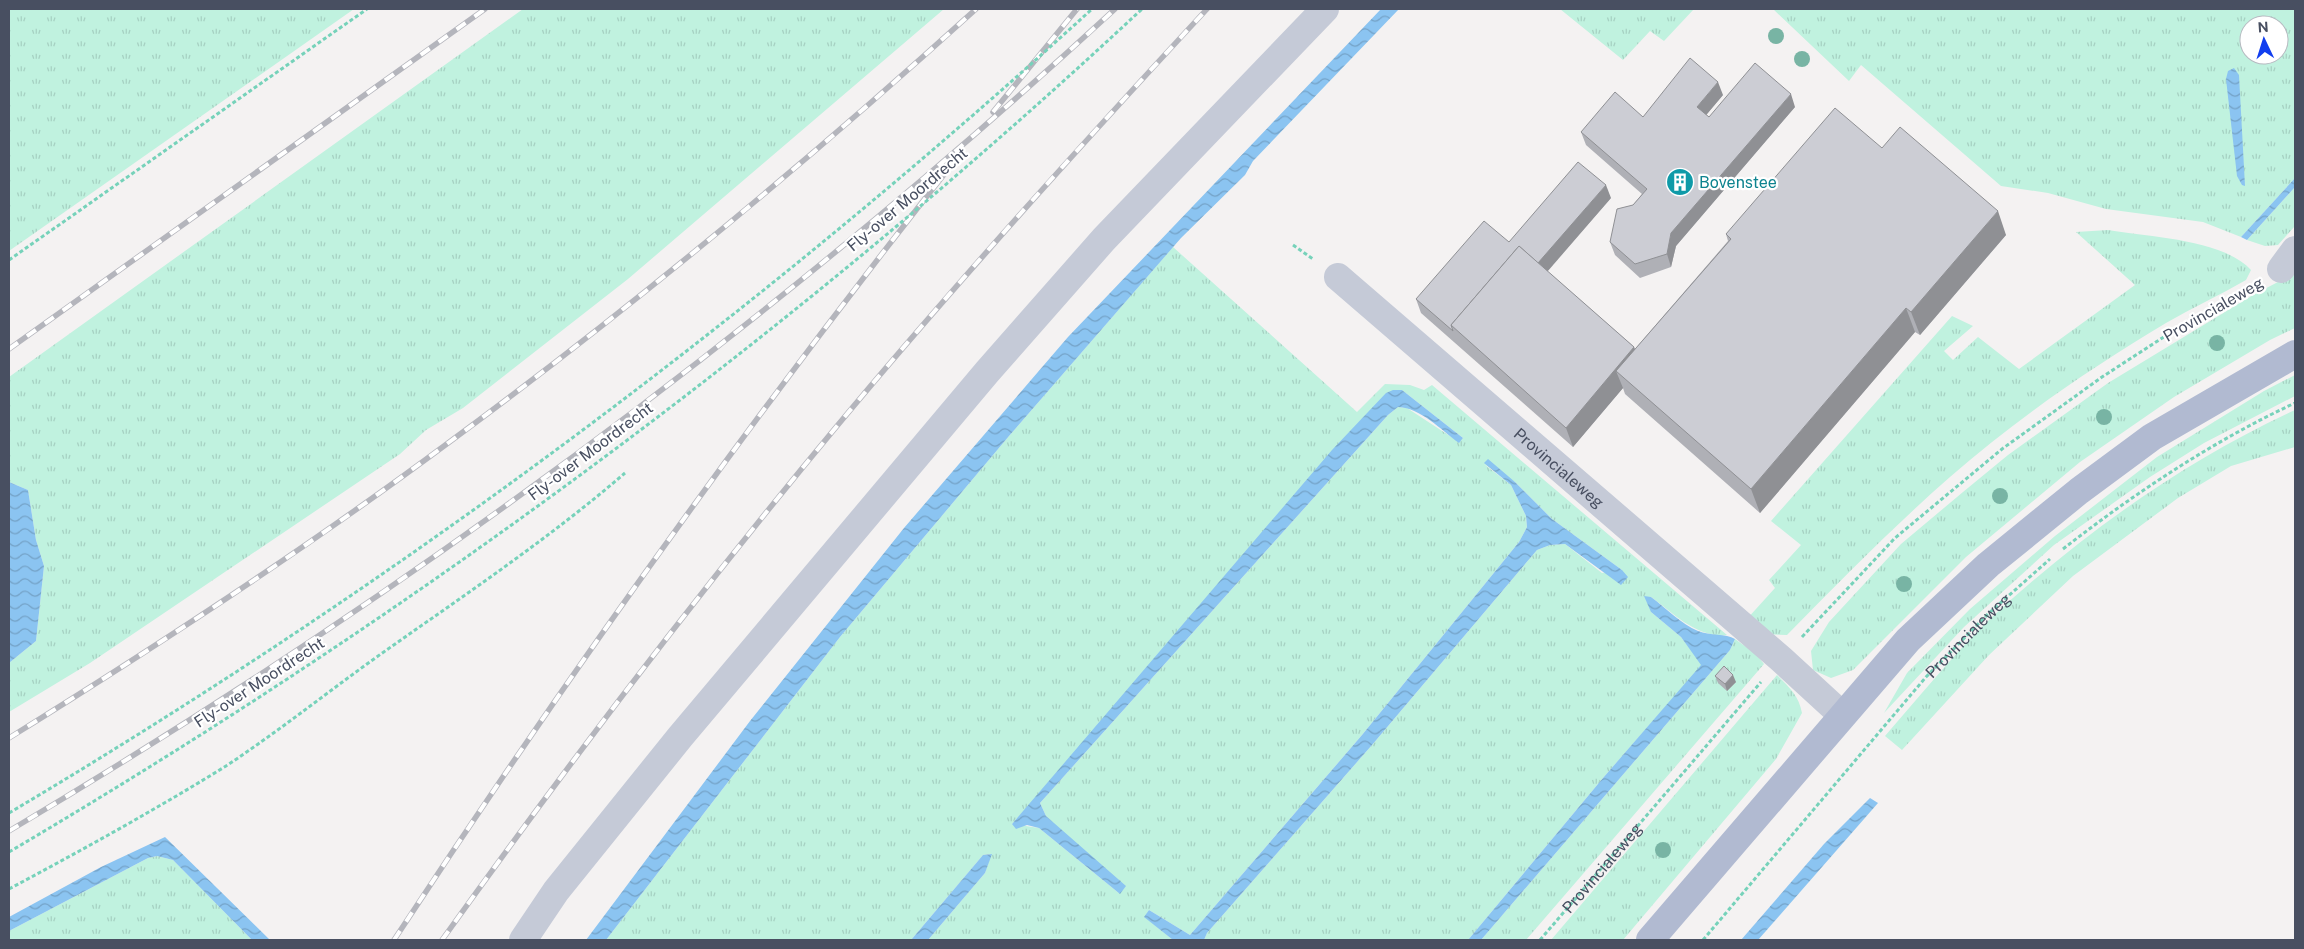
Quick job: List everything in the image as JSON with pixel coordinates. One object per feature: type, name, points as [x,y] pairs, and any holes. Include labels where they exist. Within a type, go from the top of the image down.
[{"type":"main road","points":[[1650,940],[1908,640],[1988,565],[2152,436],[2295,354]]},
{"type":"lane","points":[[523,940],[556,891],[680,736],[987,372],[1104,239],[1325,9]]},
{"type":"lane","name":"Provincialeweg","points":[[1338,277],[1781,659],[1842,715]]},
{"type":"path","points":[[9,260],[367,9]]},
{"type":"path","points":[[9,813],[147,729],[336,606],[423,546],[596,421],[757,296],[887,189],[1092,9]]},
{"type":"path","name":"Fly-over Moordrecht","points":[[9,852],[165,757],[347,640],[443,574],[616,448],[771,328],[916,209],[1142,9]]},
{"type":"path","name":"Provincialeweg","points":[[1540,940],[1781,659],[1895,538],[2002,449],[2102,377],[2288,260]]},
{"type":"path","points":[[2062,550],[2109,513],[2217,444],[2295,402]]},
{"type":"path","points":[[9,889],[122,828],[226,765],[301,714],[396,643],[487,581],[571,519],[625,474]]},
{"type":"path","name":"Provincialeweg","points":[[1703,940],[1926,677],[1988,614],[2054,556]]},
{"type":"green space","points":[[9,9],[354,9],[9,251]]},
{"type":"green space","points":[[523,9],[944,9],[628,279],[463,408],[426,430],[400,454],[90,663],[9,712],[9,663],[36,641],[44,566],[36,540],[28,490],[9,482],[9,377]]},
{"type":"green space","points":[[1560,9],[1694,9],[1664,41],[1650,31],[1623,60]]},
{"type":"green space","points":[[1773,9],[2295,9],[2295,178],[2241,237],[2203,222],[2106,209],[2048,193],[2001,186],[1861,65],[1849,81]]},
{"type":"green space","points":[[2295,187],[2295,226],[2278,245],[2265,246],[2247,240]]},
{"type":"green space","points":[[2108,230],[2184,241],[2204,246],[2238,260],[2251,270],[2246,280],[2176,317],[2138,340],[2082,376],[2001,435],[1908,515],[1787,635],[1762,634],[1746,620],[1775,588],[1769,580],[1801,545],[1771,521],[1952,316],[1973,326],[1944,351],[1953,360],[1978,337],[2019,369],[2135,285],[2076,232]]},
{"type":"green space","points":[[1173,247],[1357,412],[1385,384],[1410,385],[1424,390],[1432,385],[1727,635],[1705,633],[1686,624],[1651,597],[1651,612],[1681,637],[1702,665],[1603,778],[1468,940],[1204,940],[1207,933],[1372,745],[1537,550],[1550,545],[1565,544],[1602,573],[1622,570],[1552,519],[1515,482],[1484,464],[1511,485],[1526,516],[1527,527],[1519,542],[1362,735],[1190,935],[1149,910],[1145,917],[1173,940],[928,940],[985,873],[991,854],[983,855],[911,940],[606,940],[840,637],[1009,436]],"holes":[[[1402,390],[1463,438],[1459,442],[1407,408],[1398,407],[1388,415],[1040,803],[1046,816],[1120,894],[1039,828],[1012,824]]]},
{"type":"green space","points":[[2295,273],[2295,328],[2270,340],[2174,397],[2080,462],[1966,557],[1853,670],[1831,678],[1813,670],[1811,651],[1829,622],[1901,544],[1963,492],[2008,455],[2108,383],[2253,295]]},
{"type":"green space","points":[[2295,375],[2295,396],[2204,443],[2150,477],[2054,545],[1964,627],[1884,713],[1907,673],[1970,609],[2055,536],[2157,457],[2264,391]]},
{"type":"green space","points":[[2295,410],[2295,447],[2231,466],[2178,498],[2073,576],[1989,655],[1902,750],[1885,736],[1975,634],[2023,589],[2059,559],[2096,530],[2173,477],[2254,430]]},
{"type":"green space","points":[[1735,639],[1756,654],[1764,664],[1526,940],[1481,940],[1730,650]]},
{"type":"green space","points":[[1777,675],[1796,697],[1802,713],[1776,759],[1623,940],[1551,940]]},
{"type":"green space","points":[[157,856],[173,860],[252,940],[9,940],[9,931],[148,858]]},
{"type":"water","points":[[1381,9],[1399,9],[1253,161],[1245,175],[1181,238],[1009,436],[840,637],[606,940],[586,940],[750,721],[904,528],[1068,337]]},
{"type":"water","points":[[2234,68],[2239,75],[2245,186],[2242,185],[2237,176],[2226,79],[2228,71]]},
{"type":"water","points":[[2295,178],[2295,187],[2247,240],[2241,237]]},
{"type":"water","points":[[1393,390],[1402,390],[1463,438],[1459,443],[1423,415],[1406,408],[1398,407],[1388,415],[1040,803],[1046,816],[1126,886],[1120,894],[1039,828],[1027,825],[1016,829],[1012,824],[1332,450],[1386,393]]},
{"type":"water","points":[[1488,459],[1515,482],[1552,519],[1622,570],[1628,577],[1621,585],[1565,544],[1550,545],[1537,550],[1372,745],[1207,933],[1204,940],[1173,940],[1144,917],[1149,910],[1190,935],[1362,735],[1519,542],[1527,527],[1526,516],[1511,485],[1484,463]]},
{"type":"water","points":[[9,482],[28,490],[36,540],[44,566],[36,641],[9,663]]},
{"type":"water","points":[[1644,596],[1651,597],[1680,620],[1698,631],[1735,639],[1730,650],[1481,940],[1468,940],[1603,778],[1701,665],[1681,637],[1651,612]]},
{"type":"water","points":[[1870,798],[1878,803],[1758,940],[1741,940],[1824,844]]},
{"type":"water","points":[[165,837],[270,940],[252,940],[173,860],[157,856],[148,858],[9,931],[9,917],[101,867]]},
{"type":"water","points":[[992,854],[985,873],[928,940],[911,940],[983,855]]},
{"type":"building","name":"Bovenstee","points":[[1690,58],[1718,82],[1697,107],[1709,117],[1755,63],[1791,94],[1671,233],[1667,254],[1635,264],[1610,242],[1617,209],[1633,205],[1647,189],[1581,132],[1615,92],[1643,117]]},
{"type":"building","points":[[1835,108],[1882,148],[1900,127],[1998,211],[1911,312],[1906,308],[1751,489],[1616,371],[1731,239],[1726,234]]},
{"type":"building","points":[[1578,162],[1606,185],[1538,263],[1519,246],[1451,325],[1453,331],[1416,299],[1484,221],[1509,242]]},
{"type":"building","points":[[1519,246],[1634,347],[1566,428],[1451,325]]},
{"type":"building","points":[[1724,666],[1733,675],[1725,684],[1715,676]]},
{"type":"railway","points":[[9,349],[485,9]]},
{"type":"railway","points":[[9,738],[175,633],[284,560],[391,485],[513,394],[649,289],[716,234],[847,123],[976,9]]},
{"type":"railway","points":[[993,112],[1077,9]]},
{"type":"railway","points":[[9,831],[156,741],[301,647],[444,550],[583,449],[720,344],[855,236],[986,124],[1115,9]]},
{"type":"railway","points":[[442,940],[537,809],[635,679],[837,426],[973,267],[1207,9]]},
{"type":"railway","points":[[394,940],[529,739],[669,540],[812,345],[961,153]]},
{"type":"place","name":"Bovenstee","points":[[1680,182]]}]
